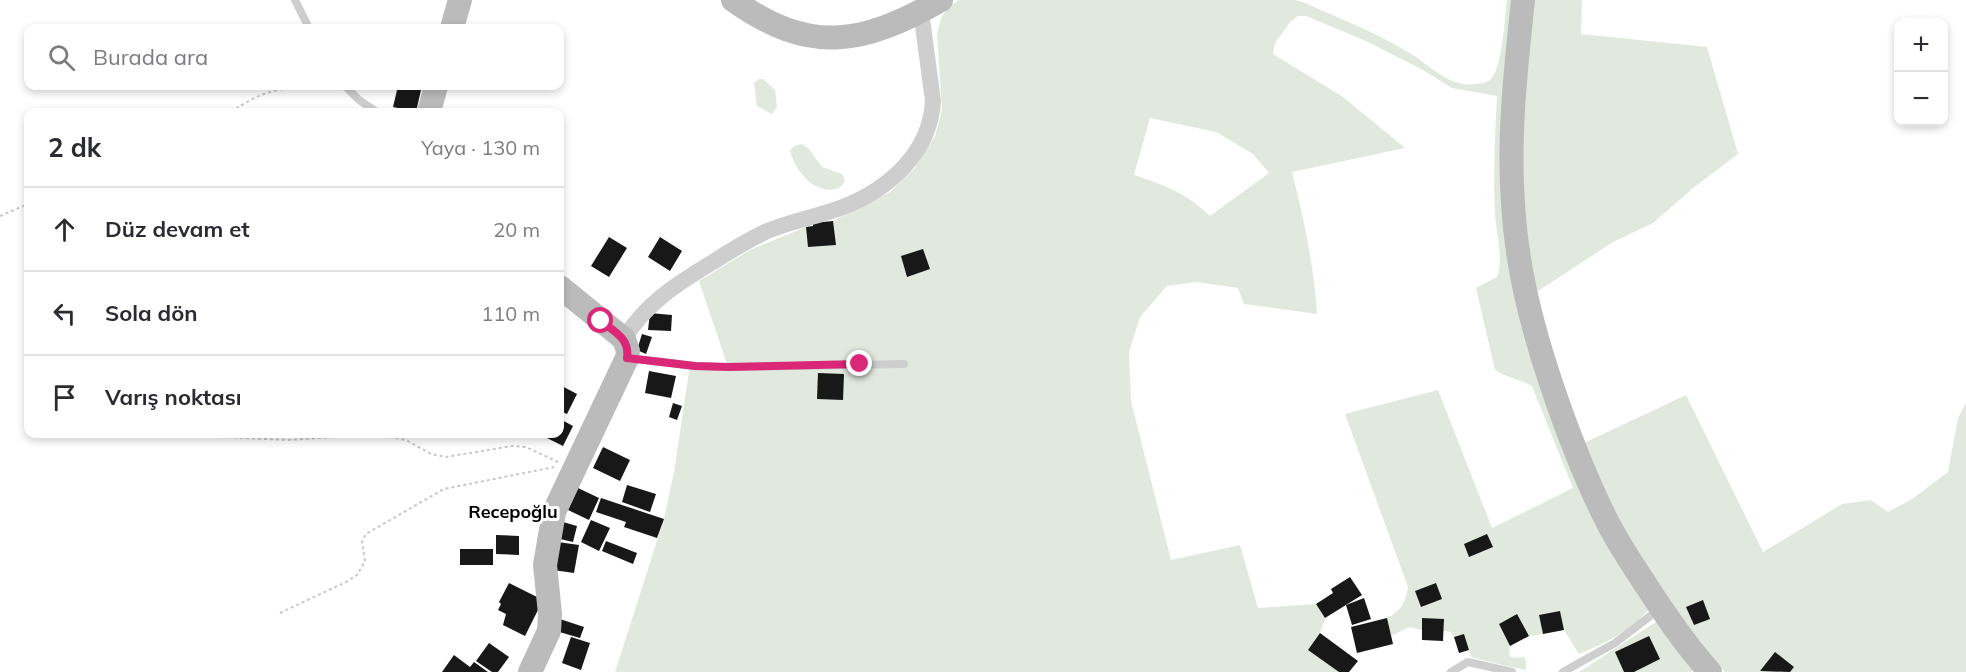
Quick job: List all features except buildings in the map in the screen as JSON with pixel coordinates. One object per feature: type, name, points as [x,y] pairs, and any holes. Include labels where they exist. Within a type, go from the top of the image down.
[{"type":"street","points":[[453,24],[459,0]]},
{"type":"street","points":[[530,672],[549,631],[550,614],[545,565],[554,512],[643,312],[698,271],[766,232],[843,207],[880,188],[904,167],[921,142],[932,116],[931,6],[904,20],[872,32],[846,38],[827,38],[787,30],[767,22],[733,0]]},
{"type":"street","points":[[1523,0],[1511,154],[1513,204],[1519,259],[1530,316],[1563,418],[1605,519],[1681,639],[1710,672]]},
{"type":"street","points":[[430,108],[435,90]]},
{"type":"street","points":[[564,291],[626,349]]},
{"type":"lane","points":[[295,0],[307,24]]},
{"type":"lane","points":[[349,90],[371,108]]},
{"type":"lane","points":[[626,349],[695,366],[904,364]]},
{"type":"lane","points":[[1563,672],[1615,643],[1661,608]]},
{"type":"lane","points":[[1451,672],[1468,662],[1512,672]]},
{"type":"path","points":[[238,108],[262,93],[274,90]]},
{"type":"path","points":[[0,216],[24,206]]},
{"type":"path","points":[[255,438],[288,440],[320,438]]},
{"type":"path","points":[[280,614],[357,575],[365,561],[362,541],[366,534],[444,489],[564,465],[526,447],[512,446],[446,457],[431,454],[406,440],[395,438]]},
{"type":"shaded area","points":[[959,0],[1295,0],[1383,38],[1415,56],[1448,79],[1469,84],[1488,81],[1494,75],[1500,55],[1507,0],[1517,0],[1511,272],[1648,610],[1641,618],[1616,636],[1579,654],[1564,630],[1560,611],[1539,616],[1543,634],[1529,636],[1517,614],[1499,624],[1510,646],[1509,656],[1524,657],[1526,670],[1471,657],[1464,634],[1454,637],[1451,632],[1444,631],[1444,619],[1422,630],[1410,627],[1391,636],[1387,618],[1402,606],[1408,587],[1345,414],[1438,390],[1492,528],[1573,488],[1532,386],[1495,370],[1476,288],[1497,277],[1499,269],[1500,253],[1494,184],[1497,96],[1452,88],[1423,70],[1366,41],[1306,16],[1298,16],[1291,21],[1275,43],[1273,54],[1343,97],[1405,148],[1292,172],[1308,243],[1317,314],[1244,304],[1238,288],[1197,282],[1167,286],[1140,317],[1129,352],[1131,401],[1171,560],[1240,545],[1258,608],[1316,604],[1325,618],[1320,633],[1339,672],[615,672],[664,519],[674,472],[690,365],[728,367],[699,281],[750,250],[813,226],[813,223],[833,221],[890,192],[915,168],[935,136],[942,110],[937,33],[942,16]],"holes":[[[1150,118],[1216,132],[1253,154],[1269,173],[1210,216],[1175,191],[1134,175]]]},
{"type":"shaded area","points":[[1532,0],[1582,0],[1581,34],[1707,47],[1738,154],[1693,188],[1653,223],[1613,242],[1535,293],[1519,173]]},
{"type":"shaded area","points":[[763,79],[775,90],[777,107],[772,114],[757,106],[754,83]]},
{"type":"shaded area","points":[[802,144],[809,149],[822,167],[842,174],[845,181],[842,185],[828,190],[817,186],[801,174],[790,151],[794,146]]},
{"type":"shaded area","points":[[1686,395],[1763,552],[1842,504],[1871,500],[1888,512],[1912,499],[1948,472],[1958,418],[1966,403],[1966,672],[1725,672],[1695,639],[1619,526],[1584,443]]},
{"type":"shaded area","points":[[1659,620],[1698,669],[1691,672],[1579,672]]},
{"type":"district","name":"Recepoğlu","points":[[513,511]]},
{"type":"route","points":[[601,321],[624,339],[627,344],[627,358],[695,366],[728,367],[860,364]]}]
